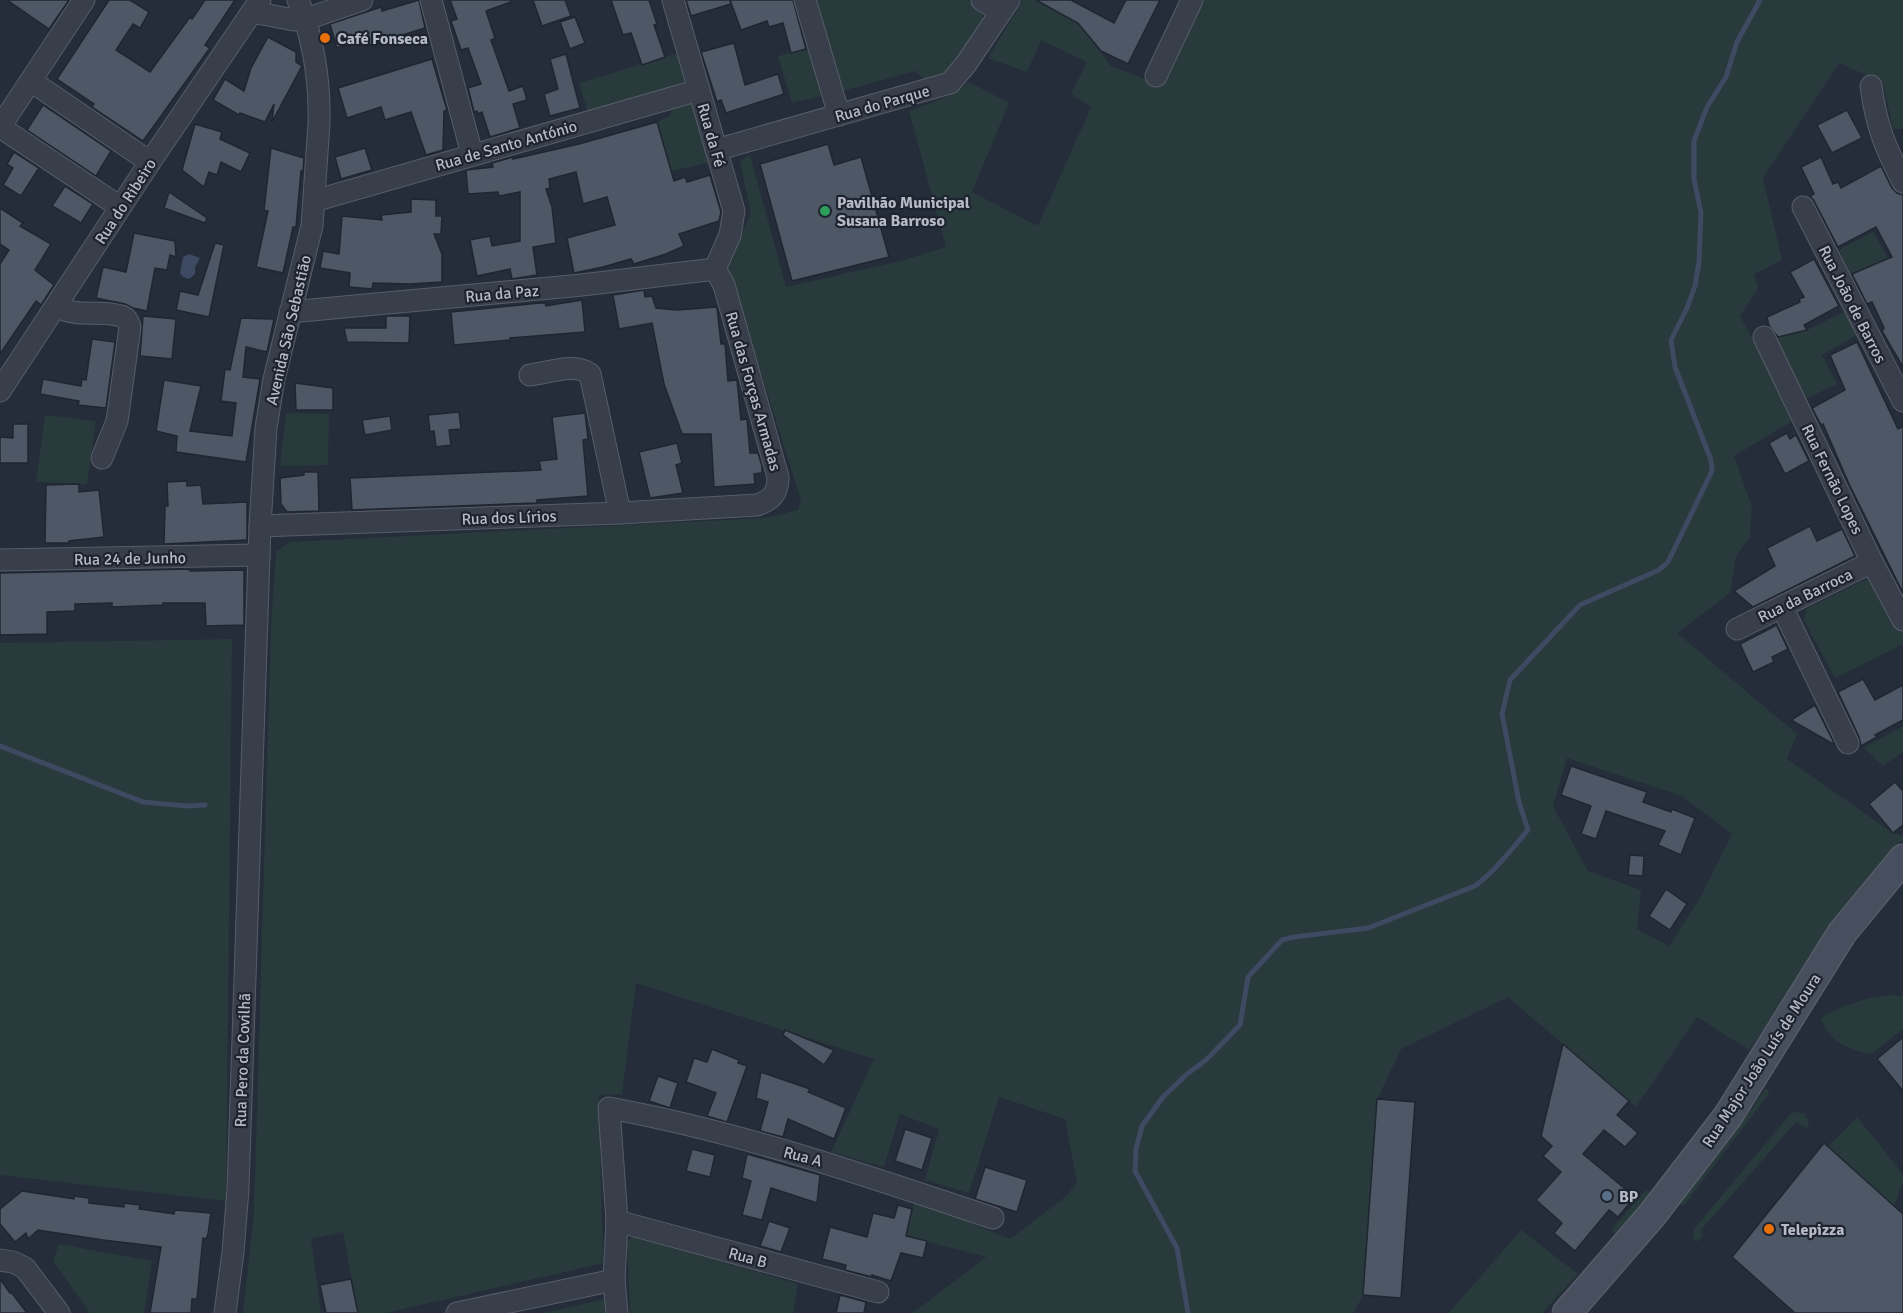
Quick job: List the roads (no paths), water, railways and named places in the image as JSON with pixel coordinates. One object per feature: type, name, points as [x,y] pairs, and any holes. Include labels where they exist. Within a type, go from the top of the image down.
[{"type":"street","points":[[84,0],[0,127],[120,207]]},
{"type":"street","points":[[302,9],[362,0]]},
{"type":"street","points":[[431,0],[472,154]]},
{"type":"street","name":"Rua da Fé","points":[[673,0],[734,211],[730,235],[715,269]]},
{"type":"street","points":[[805,0],[839,116]]},
{"type":"street","points":[[982,0],[1005,6]]},
{"type":"street","points":[[1155,76],[1192,0]]},
{"type":"street","name":"Rua do Ribeiro","points":[[0,391],[150,162],[257,6],[282,18],[302,9]]},
{"type":"street","name":"Rua do Parque","points":[[716,150],[950,83],[962,70],[1005,6]]},
{"type":"street","name":"Avenida São Sebastião","points":[[251,807],[260,526],[266,428],[276,371],[306,255],[314,201],[319,106],[314,64],[302,9]]},
{"type":"street","points":[[31,81],[150,162]]},
{"type":"street","points":[[1871,86],[1875,118],[1894,143],[1903,182]]},
{"type":"street","name":"Rua de Santo António","points":[[314,201],[699,90]]},
{"type":"street","name":"Rua João de Barros","points":[[1803,207],[1903,401]]},
{"type":"street","name":"Rua da Paz","points":[[290,312],[582,285],[715,269]]},
{"type":"street","name":"Rua das Forças Armadas","points":[[715,269],[724,285],[778,477],[778,488],[774,496],[757,505]]},
{"type":"street","points":[[57,306],[73,313],[121,316],[130,327],[117,421],[102,458]]},
{"type":"street","name":"Rua Fernão Lopes","points":[[1764,338],[1872,562],[1903,620]]},
{"type":"street","points":[[530,375],[576,368],[590,374],[620,513]]},
{"type":"street","name":"Rua dos Lírios","points":[[260,526],[620,513],[757,505]]},
{"type":"street","name":"Rua 24 de Junho","points":[[0,560],[259,555]]},
{"type":"street","name":"Rua da Barroca","points":[[1737,629],[1872,562]]},
{"type":"street","points":[[1782,607],[1848,743]]},
{"type":"street","name":"Rua Pero da Covilhã","points":[[225,1313],[238,1190],[251,807]]},
{"type":"street","name":"Rua Major João Luís de Moura","points":[[1568,1313],[1652,1215],[1728,1116],[1842,933],[1903,859]]},
{"type":"street","name":"Rua A","points":[[617,1221],[609,1108],[666,1119],[829,1163],[993,1218]]},
{"type":"street","points":[[617,1221],[614,1280],[617,1313]]},
{"type":"street","name":"Rua B","points":[[617,1221],[878,1292]]},
{"type":"street","points":[[0,1260],[14,1262],[25,1268],[59,1313]]},
{"type":"street","points":[[457,1313],[614,1280]]},
{"type":"water","points":[[189,254],[200,258],[195,267],[195,274],[189,279],[180,273],[183,257]]},
{"type":"waterway","points":[[1188,1313],[1177,1248],[1135,1171],[1136,1149],[1142,1126],[1163,1097],[1206,1060],[1240,1025],[1248,977],[1282,940],[1368,928],[1475,886],[1509,852],[1528,830],[1519,802],[1502,714],[1510,680],[1580,605],[1659,570],[1668,562],[1712,471],[1711,460],[1675,367],[1671,340],[1695,286],[1699,262],[1701,213],[1694,179],[1694,141],[1707,107],[1726,77],[1737,42],[1760,0]]},
{"type":"waterway","points":[[0,746],[143,802],[187,806],[205,805]]},
{"type":"place","name":"Café Fonseca","points":[[325,38]]},
{"type":"place","name":"Pavilhão Municipal Susana Barroso","points":[[825,211]]},
{"type":"place","name":"BP","points":[[1607,1196]]},
{"type":"place","name":"Telepizza","points":[[1769,1229]]}]
